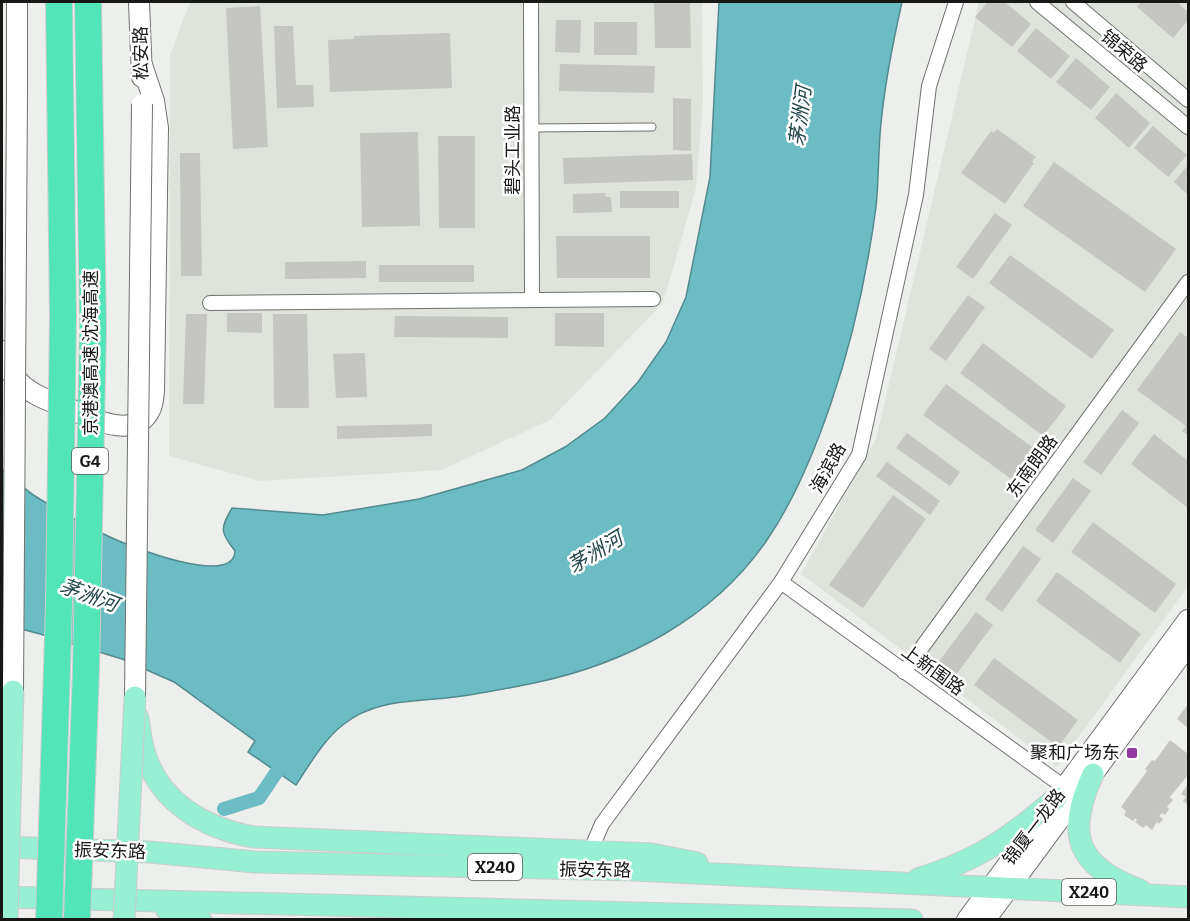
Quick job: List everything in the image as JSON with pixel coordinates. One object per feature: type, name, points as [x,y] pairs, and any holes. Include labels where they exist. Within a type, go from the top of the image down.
[{"type":"highway","name":"京港澳高速 沈海高速","points":[[49,920],[59,605],[63,317],[59,2]]},
{"type":"highway","name":"京港澳高速 沈海高速","points":[[77,920],[86,669],[93,329],[88,2]]},
{"type":"main road","points":[[7,920],[13,691],[17,2]]},
{"type":"main road","name":"松安路","points":[[135,697],[142,104],[140,2]]},
{"type":"main road","points":[[2,351],[4,360],[20,383],[38,395],[105,424],[125,426],[143,420],[151,409],[154,392],[158,128],[154,101],[142,65]]},
{"type":"main road","name":"锦厦一龙路","points":[[985,920],[998,888],[1060,793],[1188,620]]},
{"type":"main road","name":"锦厦一龙路","points":[[967,920],[998,888],[1093,774],[1188,645]]},
{"type":"main road","points":[[2,748],[13,691]]},
{"type":"main road","points":[[135,697],[144,753],[157,781],[191,815],[220,829],[253,837],[652,854],[747,875]]},
{"type":"main road","points":[[129,910],[135,697]]},
{"type":"main road","points":[[1093,774],[1080,810],[1079,830],[1083,850],[1103,872],[1120,882],[1160,896]]},
{"type":"main road","points":[[905,883],[952,867],[990,849],[1020,829],[1060,793]]},
{"type":"main road","name":"振安东路","points":[[2,847],[150,852],[255,862],[747,875],[1188,897]]},
{"type":"main road","points":[[2,897],[201,920]]},
{"type":"main road","points":[[2,916],[16,904],[32,899]]},
{"type":"main road","points":[[129,910],[510,909],[559,915],[912,920]]},
{"type":"main road","points":[[484,920],[510,909]]},
{"type":"street","name":"碧头工业路","points":[[531,2],[532,299]]},
{"type":"street","name":"海滨路","points":[[590,852],[602,824],[781,582],[859,456],[916,195],[929,86],[956,2]]},
{"type":"street","name":"锦荣路","points":[[1037,2],[1188,128]]},
{"type":"street","name":"锦荣路","points":[[1073,2],[1186,92]]},
{"type":"street","name":"东南朗路","points":[[904,672],[1188,282]]},
{"type":"street","points":[[210,303],[653,299]]},
{"type":"street","name":"上新围路","points":[[781,582],[904,672],[1060,793]]},
{"type":"lane","points":[[531,128],[652,127]]},
{"type":"shaded area","points":[[190,2],[702,2],[703,103],[696,188],[663,303],[550,420],[441,470],[260,481],[169,456],[170,55]]},
{"type":"shaded area","points":[[979,2],[1188,2],[1188,586],[1057,767],[801,574],[876,439]]},
{"type":"water","name":"茅洲河","points":[[719,2],[902,2],[883,108],[876,207],[868,257],[853,331],[839,379],[811,456],[787,508],[767,540],[721,593],[694,615],[664,634],[601,664],[568,675],[479,694],[393,703],[368,710],[344,724],[330,737],[296,785],[248,752],[255,741],[174,682],[122,659],[2,624],[2,469],[38,498],[110,537],[179,561],[218,566],[230,561],[235,551],[223,530],[232,508],[323,515],[419,499],[522,470],[565,447],[605,418],[638,382],[666,342],[686,297],[710,177]]},
{"type":"building","points":[[654,2],[690,2],[691,48],[655,48]]},
{"type":"building","points":[[988,2],[1005,2],[1031,24],[1012,47],[975,17]]},
{"type":"building","points":[[1141,2],[1177,2],[1188,12],[1188,20],[1173,38],[1137,7]]},
{"type":"building","points":[[260,6],[268,147],[233,149],[226,8]]},
{"type":"building","points":[[556,20],[581,20],[580,53],[555,52]]},
{"type":"building","points":[[594,22],[637,22],[637,55],[594,55]]},
{"type":"building","points":[[274,26],[293,26],[296,85],[313,85],[314,107],[277,108]]},
{"type":"building","points":[[1036,28],[1070,56],[1051,79],[1017,51]]},
{"type":"building","points":[[450,33],[452,88],[330,92],[328,40],[354,39],[354,36]]},
{"type":"building","points":[[1076,58],[1110,87],[1091,110],[1056,82]]},
{"type":"building","points":[[560,64],[655,66],[654,93],[559,91]]},
{"type":"building","points":[[1116,93],[1150,123],[1129,148],[1095,118]]},
{"type":"building","points":[[673,98],[691,99],[691,151],[673,150]]},
{"type":"building","points":[[1153,126],[1187,155],[1168,177],[1134,148]]},
{"type":"building","points":[[997,129],[1036,157],[1005,204],[961,173],[991,131],[994,133]]},
{"type":"building","points":[[418,132],[420,226],[362,227],[360,133]]},
{"type":"building","points":[[438,136],[475,136],[475,228],[439,228]]},
{"type":"building","points":[[180,153],[200,153],[202,276],[181,276]]},
{"type":"building","points":[[692,154],[693,180],[564,184],[563,158]]},
{"type":"building","points":[[1054,162],[1176,249],[1145,292],[1023,206]]},
{"type":"building","points":[[1188,165],[1188,195],[1174,182]]},
{"type":"building","points":[[620,191],[679,191],[679,208],[620,208]]},
{"type":"building","points":[[605,193],[606,197],[611,197],[612,212],[573,213],[573,194]]},
{"type":"building","points":[[995,213],[1012,225],[973,279],[956,267]]},
{"type":"building","points":[[556,236],[650,236],[650,278],[557,278]]},
{"type":"building","points":[[1010,255],[1114,330],[1092,359],[989,283]]},
{"type":"building","points":[[366,261],[366,278],[285,279],[285,262]]},
{"type":"building","points":[[379,265],[474,265],[474,282],[379,282]]},
{"type":"building","points":[[968,295],[985,307],[946,361],[929,349]]},
{"type":"building","points":[[227,313],[262,313],[262,333],[227,332]]},
{"type":"building","points":[[555,313],[604,313],[604,347],[555,346]]},
{"type":"building","points":[[186,314],[207,314],[204,404],[183,404]]},
{"type":"building","points":[[273,314],[307,314],[309,408],[274,408]]},
{"type":"building","points":[[395,316],[508,317],[508,338],[394,337]]},
{"type":"building","points":[[1180,332],[1188,338],[1188,435],[1182,431],[1186,426],[1137,390]]},
{"type":"building","points":[[983,343],[1066,406],[1043,436],[960,373]]},
{"type":"building","points":[[365,353],[367,397],[336,398],[333,354]]},
{"type":"building","points":[[946,384],[1036,450],[1014,481],[923,415]]},
{"type":"building","points":[[1122,410],[1139,423],[1101,475],[1083,462]]},
{"type":"building","points":[[432,424],[432,436],[337,439],[337,426]]},
{"type":"building","points":[[907,433],[960,472],[950,486],[896,448]]},
{"type":"building","points":[[1154,434],[1188,461],[1188,508],[1131,464]]},
{"type":"building","points":[[887,462],[940,501],[930,515],[876,476]]},
{"type":"building","points":[[1073,478],[1091,491],[1053,543],[1035,530]]},
{"type":"building","points":[[893,495],[926,519],[863,608],[829,585]]},
{"type":"building","points":[[1093,522],[1176,584],[1155,613],[1071,552]]},
{"type":"building","points":[[1023,546],[1041,559],[1002,612],[985,599]]},
{"type":"building","points":[[1057,572],[1141,634],[1120,663],[1036,601]]},
{"type":"building","points":[[976,612],[993,625],[955,676],[937,664]]},
{"type":"building","points":[[994,658],[1078,720],[1058,747],[974,685]]},
{"type":"building","points":[[1188,704],[1188,728],[1177,719]]},
{"type":"building","points":[[1170,740],[1188,754],[1188,775],[1170,797],[1173,800],[1167,807],[1169,809],[1165,815],[1162,813],[1159,816],[1163,819],[1159,824],[1157,822],[1152,830],[1146,825],[1143,828],[1135,822],[1137,820],[1135,818],[1133,821],[1124,815],[1126,811],[1121,807],[1147,771],[1145,769],[1152,760],[1155,761]]},
{"type":"building","points":[[1188,784],[1188,805],[1183,801],[1186,797],[1181,794]]},
{"type":"waterway","points":[[224,809],[259,798],[286,758]]},
{"type":"place","name":"聚和广场东","points":[[1132,753]]}]
